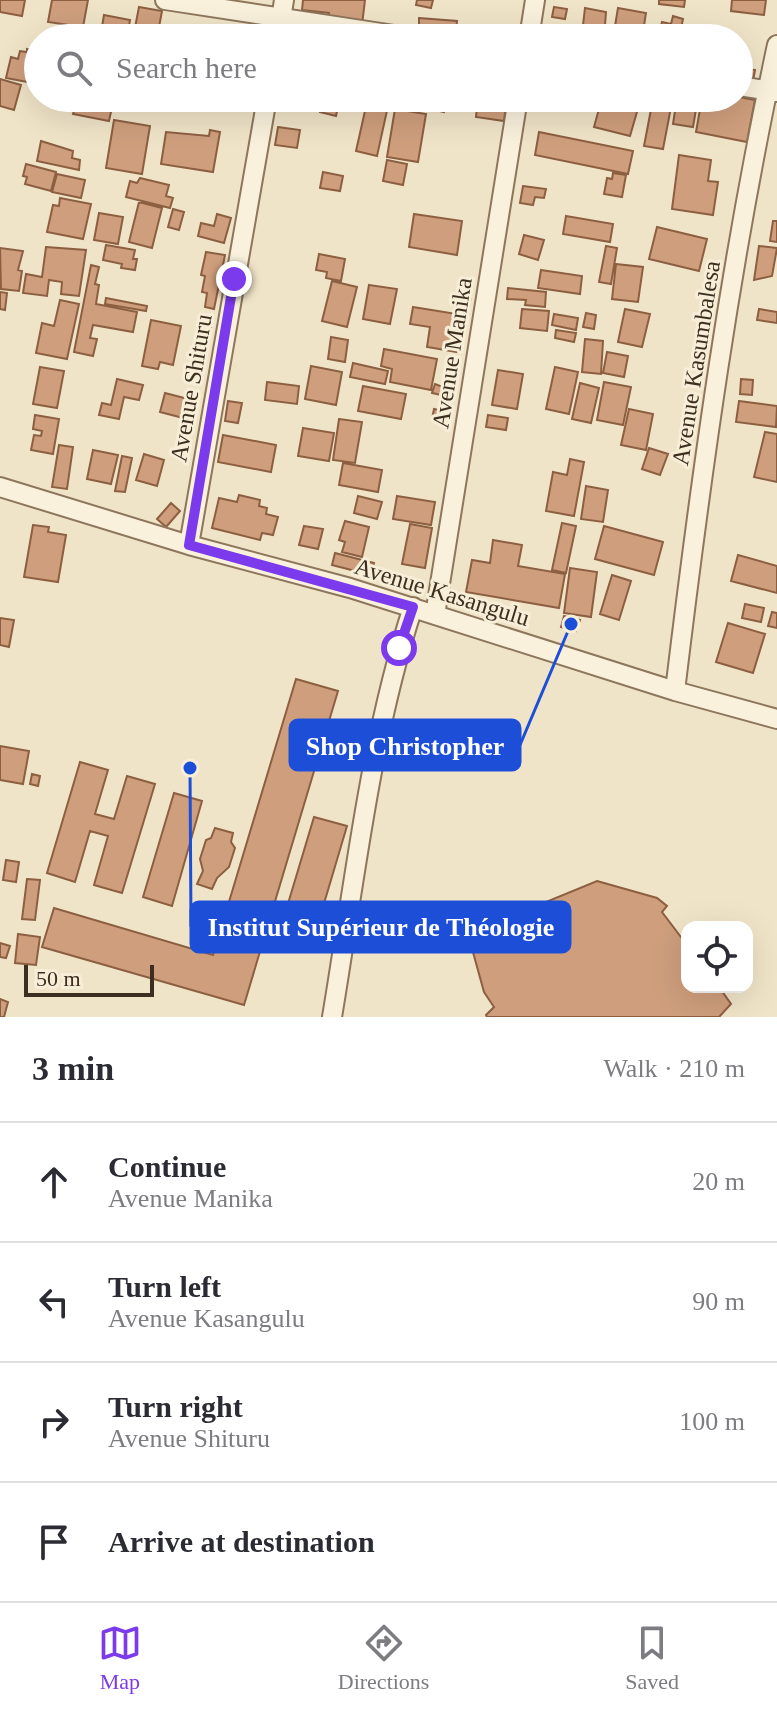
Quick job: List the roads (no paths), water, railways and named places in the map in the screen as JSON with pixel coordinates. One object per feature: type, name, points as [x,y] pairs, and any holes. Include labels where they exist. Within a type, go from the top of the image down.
[{"type":"street","points":[[165,0],[316,24]]},
{"type":"street","points":[[280,24],[284,0]]},
{"type":"street","points":[[531,24],[535,0]]},
{"type":"street","name":"Avenue Kasumbalesa","points":[[675,691],[701,481],[772,90],[777,45]]},
{"type":"street","name":"Avenue Shituru","points":[[189,545],[265,112]]},
{"type":"street","name":"Avenue Manika","points":[[435,615],[516,112]]},
{"type":"street","name":"Avenue Kasangulu","points":[[0,487],[189,545],[413,607],[675,691],[777,719]]},
{"type":"street","points":[[332,1017],[381,725],[399,648],[413,607]]},
{"type":"place","name":"Shop Christopher","points":[[571,624]]},
{"type":"place","name":"Institut Supérieur de Théologie","points":[[190,768]]}]
